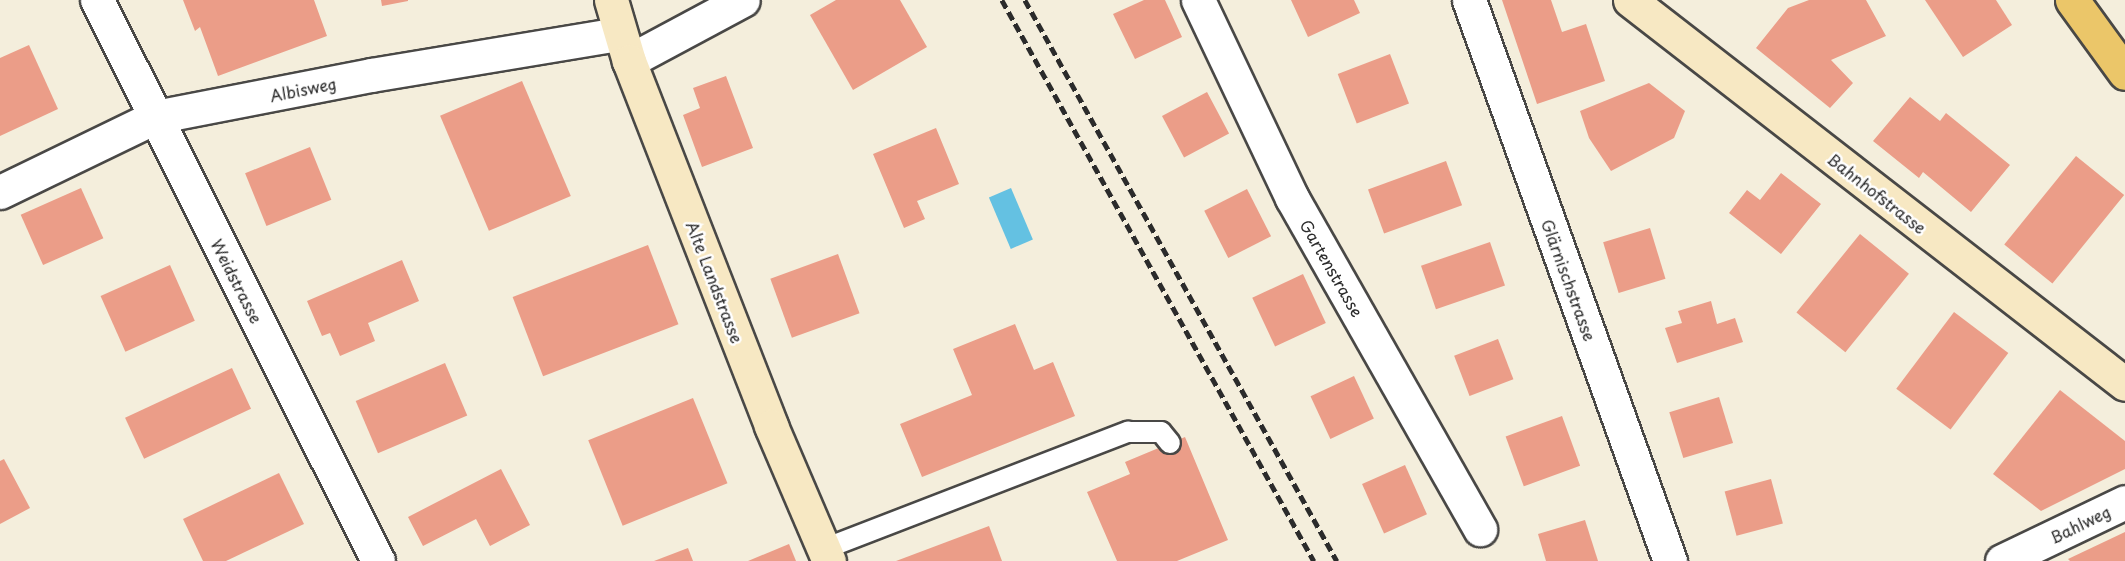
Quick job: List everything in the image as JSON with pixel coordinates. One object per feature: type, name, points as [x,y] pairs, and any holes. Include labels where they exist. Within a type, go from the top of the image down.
[{"type":"main road","points":[[2072,0],[2125,73]]},
{"type":"street","name":"Weidstrasse","points":[[97,0],[378,561]]},
{"type":"street","name":"Alte Landstrasse","points":[[611,0],[624,48],[767,415],[827,555]]},
{"type":"street","name":"Albisweg","points":[[0,192],[155,117],[383,73],[624,48],[743,0]]},
{"type":"street","name":"Gartenstrasse","points":[[1198,0],[1292,198],[1480,529]]},
{"type":"street","name":"Glärnischstrasse","points":[[1469,0],[1670,561]]},
{"type":"street","name":"Bahnhofstrasse","points":[[1630,0],[2125,384]]},
{"type":"street","name":"Bahlweg","points":[[2002,561],[2125,502]]},
{"type":"lane","points":[[827,555],[1128,432],[1161,432],[1170,443]]},
{"type":"water","points":[[1011,188],[1033,240],[1011,249],[989,197]]},
{"type":"building","points":[[183,0],[314,0],[327,36],[218,76],[200,27],[195,31]]},
{"type":"building","points":[[381,0],[408,0],[408,1],[382,6]]},
{"type":"building","points":[[836,0],[900,0],[927,47],[853,90],[810,15]]},
{"type":"building","points":[[1144,0],[1165,0],[1182,37],[1135,59],[1113,14]]},
{"type":"building","points":[[1291,0],[1354,0],[1360,13],[1308,37]]},
{"type":"building","points":[[1502,0],[1551,0],[1562,32],[1586,24],[1605,81],[1537,104]]},
{"type":"building","points":[[1809,0],[1866,0],[1886,36],[1831,60],[1853,83],[1830,108],[1756,48],[1788,8]]},
{"type":"building","points":[[1925,0],[1996,0],[2012,25],[1963,57]]},
{"type":"building","points":[[29,45],[58,109],[0,136],[0,58]]},
{"type":"building","points":[[1390,54],[1409,103],[1357,124],[1338,74]]},
{"type":"building","points":[[726,76],[753,148],[702,167],[683,115],[700,108],[693,88]]},
{"type":"building","points":[[522,81],[571,196],[489,231],[440,116]]},
{"type":"building","points":[[1649,83],[1685,111],[1674,138],[1611,171],[1589,138],[1580,111]]},
{"type":"building","points":[[1207,92],[1229,133],[1184,157],[1162,116]]},
{"type":"building","points":[[1910,97],[1940,121],[1946,113],[2010,165],[1971,212],[1923,172],[1919,178],[1873,141]]},
{"type":"building","points":[[936,128],[959,184],[917,201],[925,219],[904,228],[873,154]]},
{"type":"building","points":[[310,147],[331,200],[266,226],[245,173]]},
{"type":"building","points":[[2076,156],[2124,195],[2052,284],[2004,245]]},
{"type":"building","points":[[1446,161],[1462,205],[1384,234],[1368,189]]},
{"type":"building","points":[[1781,173],[1821,204],[1781,254],[1729,213],[1747,190],[1760,200]]},
{"type":"building","points":[[81,188],[103,238],[43,265],[21,215]]},
{"type":"building","points":[[1247,189],[1271,236],[1228,258],[1204,211]]},
{"type":"building","points":[[1650,228],[1665,279],[1619,293],[1603,242]]},
{"type":"building","points":[[1860,234],[1909,274],[1845,352],[1796,312]]},
{"type":"building","points":[[1490,242],[1505,285],[1436,309],[1421,266]]},
{"type":"building","points":[[648,245],[678,324],[543,376],[513,297]]},
{"type":"building","points":[[838,254],[860,313],[792,338],[770,279]]},
{"type":"building","points":[[402,260],[419,301],[368,323],[375,341],[340,356],[330,333],[322,336],[307,301]]},
{"type":"building","points":[[170,265],[195,321],[125,352],[101,296]]},
{"type":"building","points":[[1303,274],[1326,323],[1275,347],[1252,298]]},
{"type":"building","points":[[1711,301],[1717,324],[1735,318],[1743,342],[1677,363],[1665,328],[1682,323],[1678,311]]},
{"type":"building","points":[[1954,312],[2008,353],[1951,430],[1896,389]]},
{"type":"building","points":[[1015,324],[1034,370],[1053,362],[1075,416],[922,477],[900,424],[972,395],[953,349]]},
{"type":"building","points":[[1498,339],[1513,379],[1470,396],[1454,356]]},
{"type":"building","points":[[445,363],[467,415],[378,453],[356,401]]},
{"type":"building","points":[[232,368],[251,409],[144,459],[125,418]]},
{"type":"building","points":[[1354,376],[1374,419],[1330,439],[1310,396]]},
{"type":"building","points":[[2060,390],[2125,441],[2125,469],[2041,511],[1993,474]]},
{"type":"building","points":[[1719,397],[1733,443],[1683,458],[1669,412]]},
{"type":"building","points":[[693,398],[727,483],[623,526],[588,440]]},
{"type":"building","points":[[1562,416],[1580,466],[1524,486],[1506,437]]},
{"type":"building","points":[[1185,437],[1228,540],[1177,561],[1117,561],[1087,492],[1130,474],[1125,462]]},
{"type":"building","points":[[4,459],[30,508],[0,524],[0,461]]},
{"type":"building","points":[[1405,465],[1427,514],[1384,533],[1362,484]]},
{"type":"building","points":[[501,469],[530,525],[490,546],[476,519],[423,546],[408,517]]},
{"type":"building","points":[[279,473],[304,524],[226,561],[203,561],[183,519]]},
{"type":"building","points":[[1771,479],[1783,523],[1737,536],[1725,491]]},
{"type":"building","points":[[1585,520],[1598,561],[1546,561],[1538,534]]},
{"type":"building","points":[[989,526],[1002,561],[896,561]]},
{"type":"building","points":[[2125,532],[2125,561],[2070,561],[2068,559]]},
{"type":"building","points":[[789,544],[796,561],[748,561]]},
{"type":"building","points":[[688,548],[693,561],[654,561]]},
{"type":"railway","points":[[1002,0],[1314,561]]},
{"type":"railway","points":[[1025,0],[1337,561]]}]
